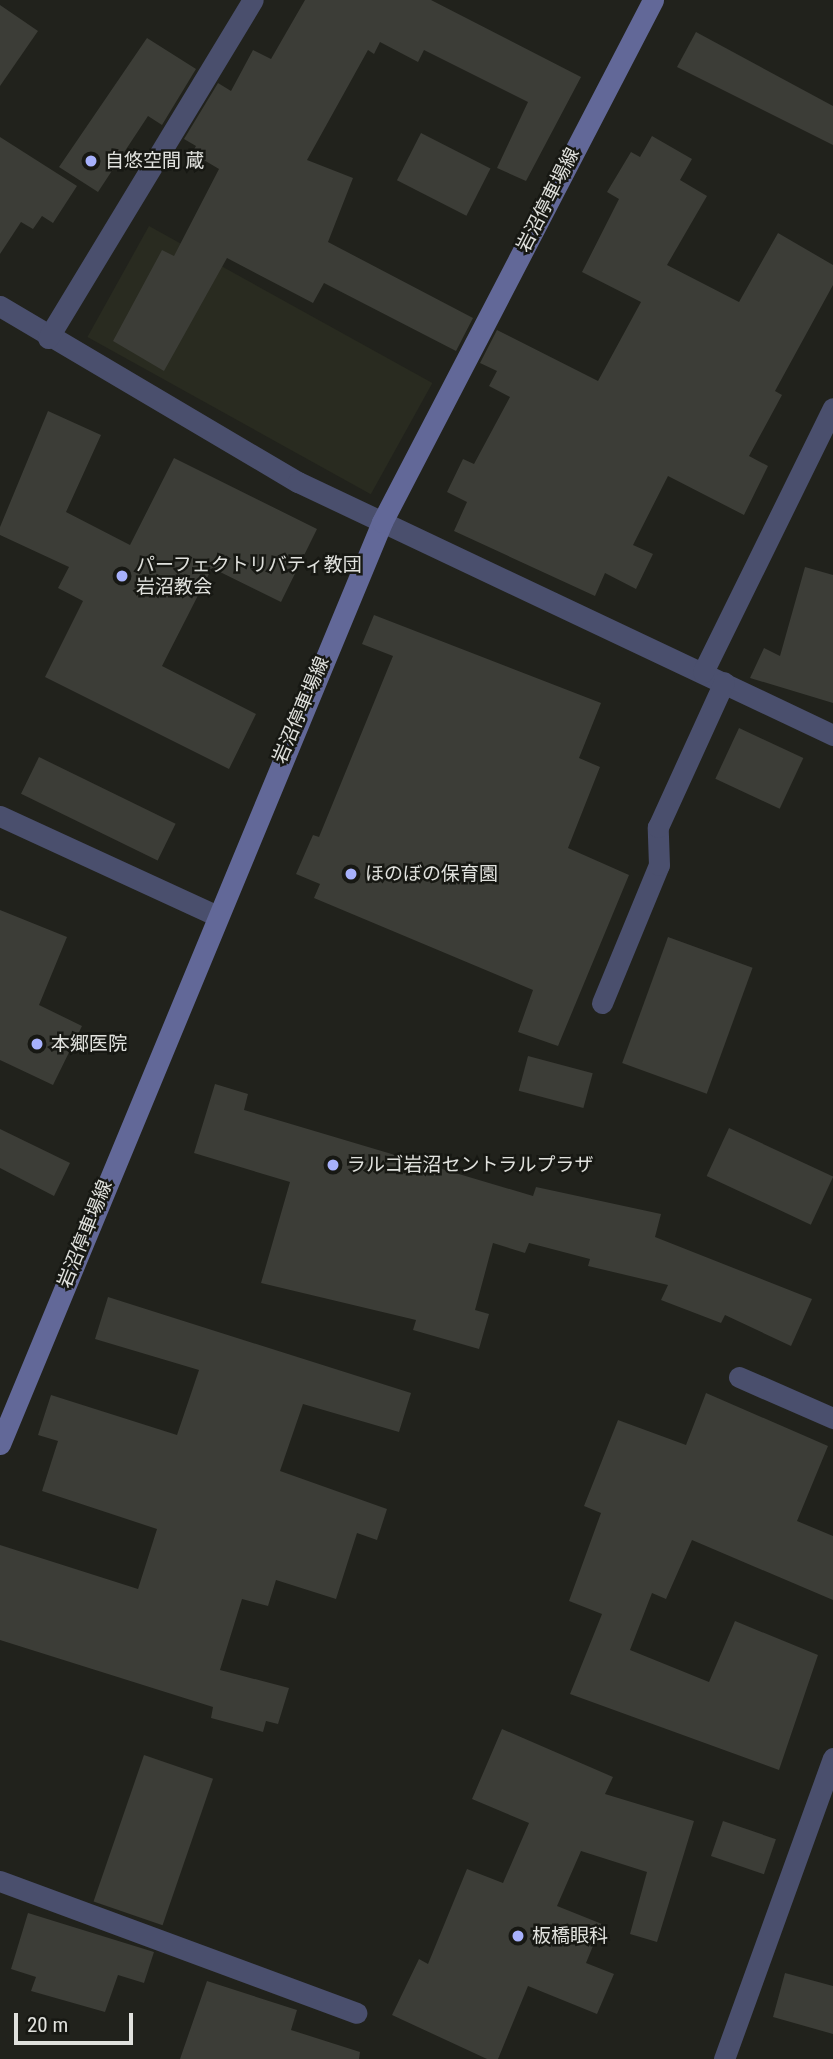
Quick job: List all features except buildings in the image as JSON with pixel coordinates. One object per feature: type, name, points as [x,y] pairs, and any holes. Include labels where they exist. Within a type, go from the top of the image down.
[{"type":"main road","name":"岩沼停車場線","points":[[0,1444],[215,915],[382,522],[653,0]]},
{"type":"street","points":[[48,338],[253,0]]},
{"type":"street","points":[[0,306],[48,338],[298,482],[833,735]]},
{"type":"street","points":[[703,672],[833,408]]},
{"type":"street","points":[[602,1003],[659,865],[658,827],[724,682]]},
{"type":"street","points":[[0,816],[215,915]]},
{"type":"street","points":[[739,1377],[833,1419]]},
{"type":"street","points":[[724,2059],[833,1758]]},
{"type":"street","points":[[0,1881],[356,2013]]},
{"type":"shaded area","points":[[149,226],[432,383],[371,494],[87,337]]},
{"type":"place","name":"自悠空間 蔵","points":[[91,161]]},
{"type":"place","name":"パーフェクトリバティ教団 岩沼教会","points":[[122,576]]},
{"type":"place","name":"ほのぼの保育園","points":[[351,874]]},
{"type":"place","name":"本郷医院","points":[[37,1044]]},
{"type":"place","name":"ラルゴ岩沼セントラルプラザ","points":[[333,1165]]},
{"type":"place","name":"板橋眼科","points":[[518,1936]]}]
